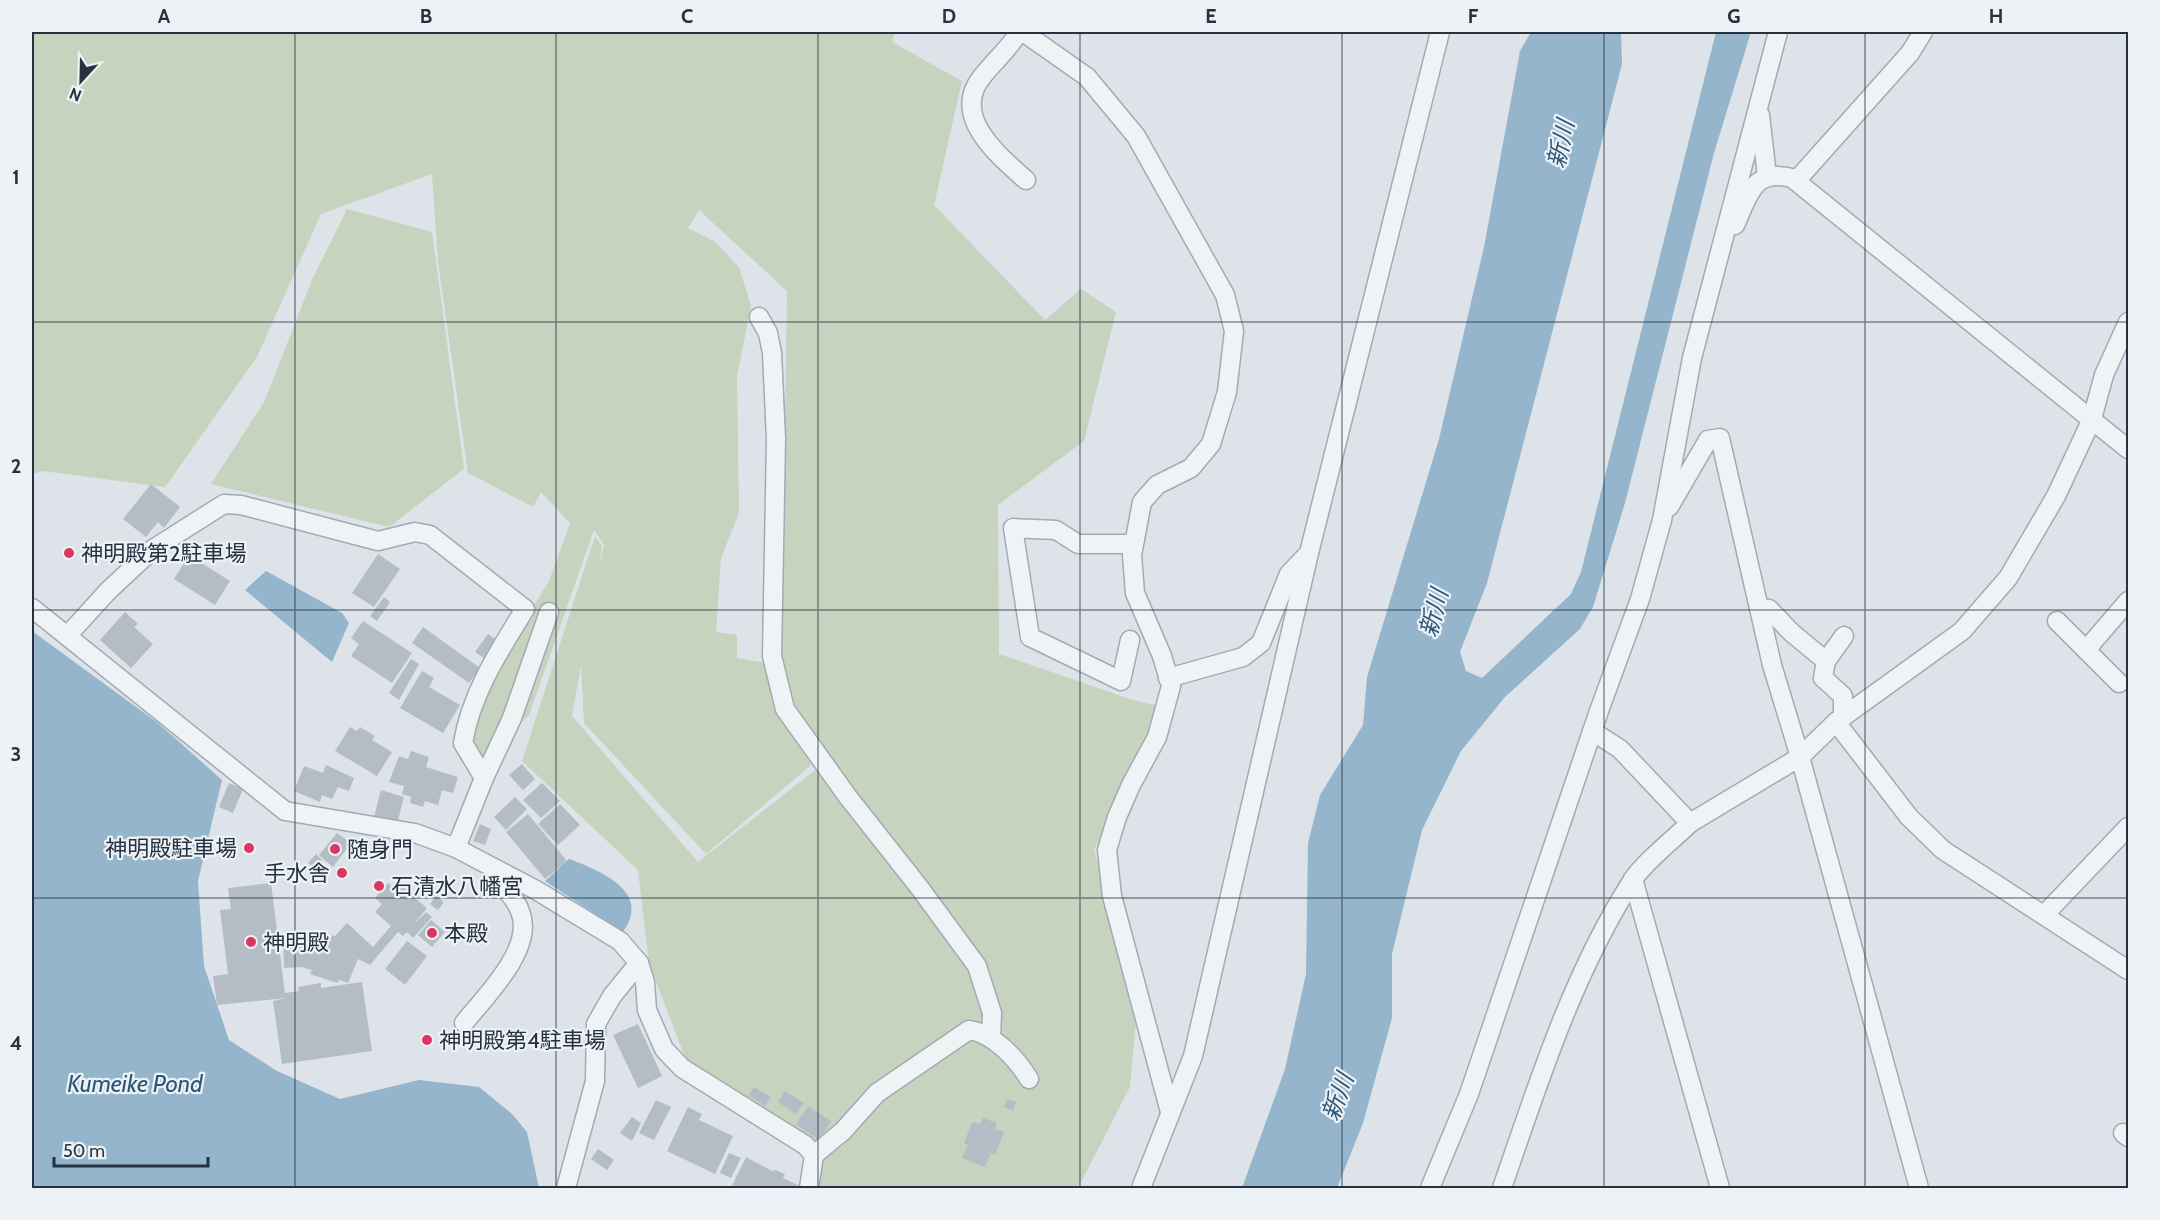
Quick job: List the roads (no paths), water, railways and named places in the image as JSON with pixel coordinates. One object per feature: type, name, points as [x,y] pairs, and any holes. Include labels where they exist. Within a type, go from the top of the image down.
[{"type":"street","points":[[1026,180],[990,148],[977,127],[971,101],[980,79],[1021,32],[1087,77],[1136,136],[1225,295],[1234,331],[1227,393],[1211,444],[1191,468],[1157,485],[1142,502],[1132,555],[1135,593],[1162,656],[1171,686],[1157,737],[1117,816],[1107,850],[1112,896],[1170,1112]]},
{"type":"street","points":[[1141,1188],[1193,1056],[1309,554],[1440,32]]},
{"type":"street","points":[[1430,1188],[1469,1094],[1592,731],[1640,599],[1662,520],[1692,358],[1778,32]]},
{"type":"street","points":[[1796,181],[1910,53],[1923,32]]},
{"type":"street","points":[[1759,102],[1767,176]]},
{"type":"street","points":[[1716,264],[1754,186],[1767,176],[1777,174],[1796,181],[2128,449]]},
{"type":"street","points":[[759,317],[768,333],[772,353],[776,439],[772,656],[785,709],[977,966],[992,1013],[991,1038]]},
{"type":"street","points":[[1502,1188],[1585,967],[1633,879],[1690,823],[1800,757],[1840,719],[1962,632],[2008,578],[2056,496],[2092,418],[2104,375],[2128,322]]},
{"type":"street","points":[[1662,520],[1708,440],[1720,438],[1772,665],[1800,757],[1919,1188]]},
{"type":"street","points":[[67,636],[108,591],[153,549],[224,504],[241,505],[378,541],[415,531],[422,532],[525,609],[491,664],[466,723],[463,743],[484,778]]},
{"type":"street","points":[[1130,640],[1121,681],[1030,637],[1013,528],[1056,530],[1078,544],[1134,544]]},
{"type":"street","points":[[1168,678],[1243,657],[1261,643],[1288,574],[1309,554]]},
{"type":"street","points":[[2086,650],[2128,601]]},
{"type":"street","points":[[32,608],[285,811],[416,833],[456,848],[594,923],[620,940],[639,963],[645,982],[647,1010],[664,1049],[682,1068],[805,1145],[814,1155]]},
{"type":"street","points":[[1759,608],[1769,609],[1792,633],[1826,661]]},
{"type":"street","points":[[456,848],[484,778],[512,718],[549,612]]},
{"type":"street","points":[[2058,621],[2119,683]]},
{"type":"street","points":[[1844,636],[1826,661],[1823,678],[1843,696],[1840,719],[1909,817],[1942,850],[2128,970]]},
{"type":"street","points":[[1592,731],[1620,749],[1690,823]]},
{"type":"street","points":[[2044,915],[2128,827]]},
{"type":"street","points":[[1633,879],[1720,1188]]},
{"type":"street","points":[[464,1023],[503,975],[522,936],[521,914],[510,894],[496,880]]},
{"type":"street","points":[[566,1188],[593,1090],[597,1024],[612,996],[639,963]]},
{"type":"street","points":[[809,1188],[814,1155],[843,1131],[877,1093],[969,1030],[982,1032],[991,1038],[1022,1068],[1029,1078]]},
{"type":"water","name":"新川","points":[[1531,32],[1621,32],[1622,64],[1487,583],[1460,652],[1466,671],[1482,678],[1571,594],[1581,572],[1716,32],[1751,32],[1714,153],[1625,503],[1593,607],[1580,629],[1505,697],[1461,751],[1422,830],[1392,954],[1392,1018],[1363,1123],[1337,1188],[1242,1188],[1285,1069],[1306,974],[1308,843],[1320,795],[1363,725],[1367,677],[1439,439],[1484,247],[1520,51]]},
{"type":"water","points":[[266,571],[342,613],[349,623],[332,662],[245,590]]},
{"type":"water","name":"Kumeike Pond","points":[[32,631],[158,723],[222,780],[198,881],[204,966],[229,1040],[277,1071],[340,1099],[419,1080],[479,1087],[512,1114],[527,1132],[539,1188],[32,1188]]},
{"type":"water","points":[[569,859],[600,872],[620,886],[627,895],[631,904],[631,915],[623,932],[545,881]]},
{"type":"place","name":"神明殿第2駐車場","points":[[69,553]]},
{"type":"place","name":"神明殿駐車場","points":[[249,848]]},
{"type":"place","name":"随身門","points":[[335,849]]},
{"type":"place","name":"手水舎","points":[[342,873]]},
{"type":"place","name":"石清水八幡宮","points":[[379,886]]},
{"type":"place","name":"本殿","points":[[432,933]]},
{"type":"place","name":"神明殿","points":[[251,942]]},
{"type":"place","name":"神明殿第4駐車場","points":[[427,1040]]}]
